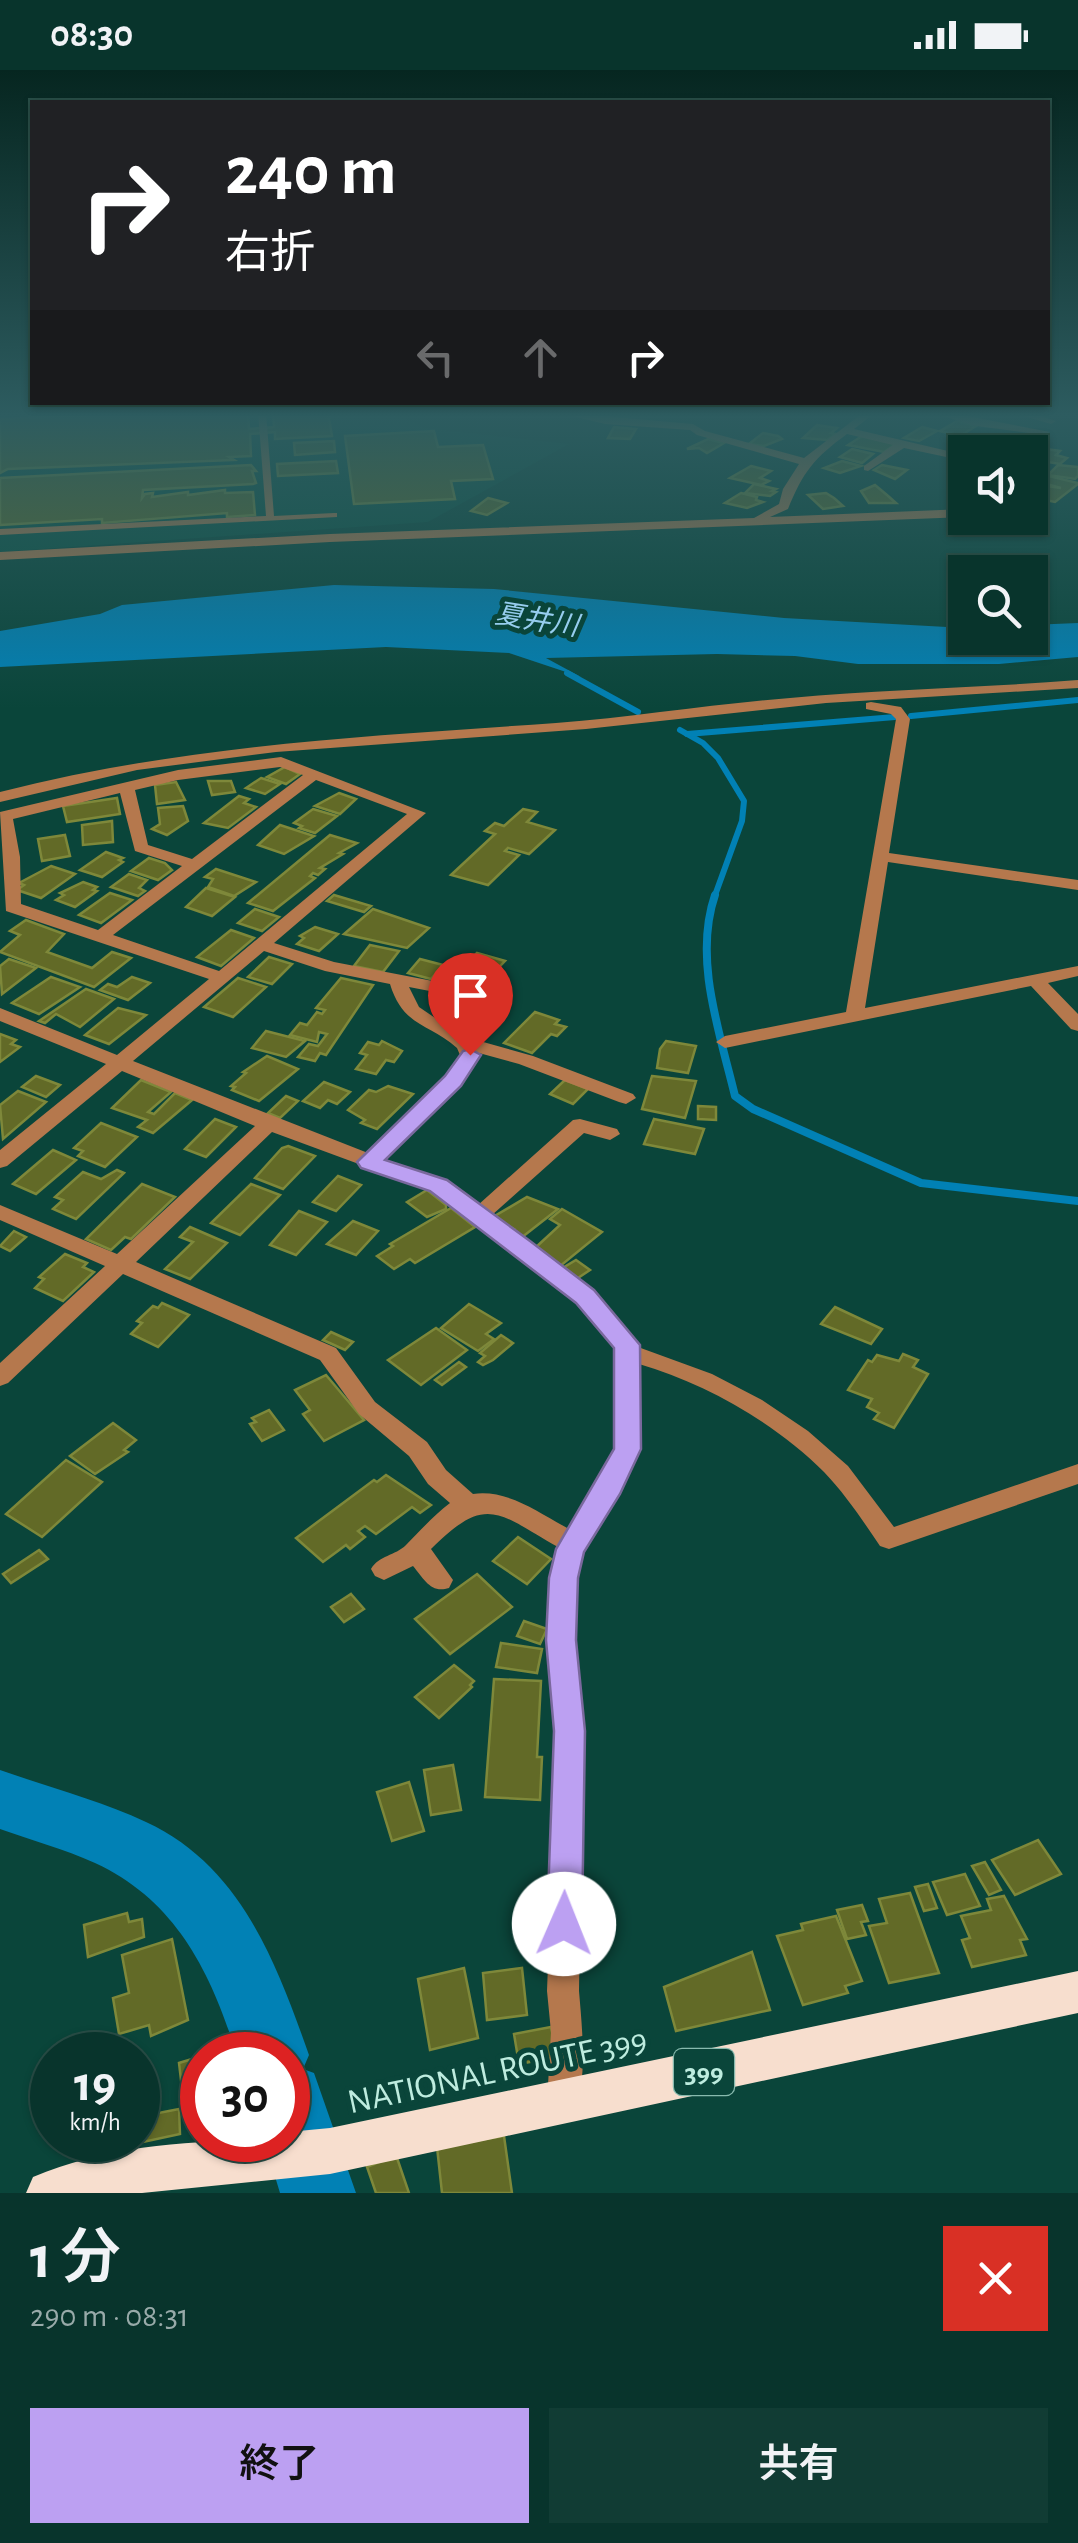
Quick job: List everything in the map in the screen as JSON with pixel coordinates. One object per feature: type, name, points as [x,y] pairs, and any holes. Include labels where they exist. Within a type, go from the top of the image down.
[{"type":"highway","name":"NATIONAL ROUTE 399","points":[[56,2192],[147,2169],[330,2151],[1078,1992]]},
{"type":"street","points":[[749,522],[773,511]]},
{"type":"street","points":[[0,556],[330,538],[948,514]]},
{"type":"street","points":[[0,797],[60,780],[204,755],[321,742],[601,724],[789,702],[1078,684]]},
{"type":"street","points":[[789,702],[885,707],[903,719],[854,1017]]},
{"type":"street","points":[[0,1161],[121,1061],[223,978],[263,945],[418,813],[281,762],[178,775],[4,816],[12,858],[12,907],[223,978]]},
{"type":"street","points":[[101,936],[314,774]]},
{"type":"street","points":[[126,787],[141,848],[195,865]]},
{"type":"street","points":[[878,856],[1078,885]]},
{"type":"street","points":[[263,945],[331,968],[484,996],[457,1039]]},
{"type":"street","points":[[726,1042],[1078,970]]},
{"type":"street","points":[[398,980],[403,1002],[424,1023],[457,1039],[626,1098]]},
{"type":"street","points":[[1036,980],[1078,1025]]},
{"type":"street","points":[[0,1014],[269,1124],[420,1177],[452,1194],[585,1297],[627,1345],[628,1449],[574,1544],[564,1578],[561,1614],[569,1731],[563,2103]]},
{"type":"street","points":[[369,1162],[453,1081],[470,1055],[457,1039]]},
{"type":"street","points":[[0,1377],[269,1124]]},
{"type":"street","points":[[479,1215],[580,1125],[610,1134]]},
{"type":"street","points":[[0,1212],[328,1354],[366,1408],[418,1449],[438,1477],[466,1503]]},
{"type":"street","points":[[628,1352],[697,1378],[790,1432],[822,1456],[889,1538],[1078,1474]]},
{"type":"street","points":[[384,1569],[418,1551],[431,1531],[466,1503],[490,1502],[574,1544]]},
{"type":"street","points":[[418,1551],[440,1580]]},
{"type":"lane","points":[[270,511],[270,517]]},
{"type":"lane","points":[[0,532],[334,515]]},
{"type":"shaded area","points":[[0,511],[448,511],[428,522],[0,552]]},
{"type":"water","name":"夏井川","points":[[334,585],[494,589],[784,618],[948,627],[948,655],[1048,655],[1048,624],[1078,623],[1078,657],[999,664],[858,664],[795,656],[717,654],[546,658],[581,677],[509,653],[386,647],[0,667],[0,631],[100,614],[122,605]]},
{"type":"building","points":[[0,511],[255,511],[255,515],[227,517],[227,513],[102,523],[102,519],[0,525]]},
{"type":"building","points":[[285,767],[300,774],[286,784],[267,777]]},
{"type":"building","points":[[261,778],[280,784],[265,794],[246,788]]},
{"type":"building","points":[[208,781],[231,781],[235,792],[212,795]]},
{"type":"building","points":[[176,782],[185,800],[157,804],[155,785]]},
{"type":"building","points":[[339,793],[356,799],[340,814],[315,806]]},
{"type":"building","points":[[239,796],[249,799],[244,803],[256,807],[228,828],[204,823]]},
{"type":"building","points":[[117,798],[120,814],[67,822],[63,806]]},
{"type":"building","points":[[183,806],[188,821],[167,835],[152,829],[160,824],[158,808]]},
{"type":"building","points":[[313,809],[337,816],[315,833],[294,823]]},
{"type":"building","points":[[523,809],[537,812],[527,822],[555,830],[529,854],[508,848],[505,851],[519,855],[488,885],[451,875],[495,834],[485,831],[495,823],[504,826]]},
{"type":"building","points":[[112,821],[113,842],[83,845],[82,825]]},
{"type":"building","points":[[280,825],[314,836],[284,854],[258,845]]},
{"type":"building","points":[[65,835],[70,856],[42,861],[38,839]]},
{"type":"building","points":[[330,835],[357,843],[320,868],[325,869],[318,875],[313,873],[310,876],[315,878],[273,911],[248,903]]},
{"type":"building","points":[[106,852],[123,858],[119,860],[123,862],[102,877],[80,870]]},
{"type":"building","points":[[149,858],[172,870],[158,880],[131,871]]},
{"type":"building","points":[[51,866],[75,874],[41,898],[17,890],[24,885],[19,883]]},
{"type":"building","points":[[216,869],[256,882],[234,896],[208,887],[213,879],[205,877]]},
{"type":"building","points":[[129,874],[147,880],[139,888],[145,891],[138,896],[111,887]]},
{"type":"building","points":[[83,882],[97,887],[93,890],[97,891],[75,907],[56,900],[64,895],[60,893]]},
{"type":"building","points":[[206,888],[235,897],[212,916],[186,907]]},
{"type":"building","points":[[110,893],[132,900],[101,923],[79,915]]},
{"type":"building","points":[[334,895],[371,906],[364,912],[327,901]]},
{"type":"building","points":[[255,909],[279,917],[262,931],[238,923]]},
{"type":"building","points":[[373,909],[429,928],[407,948],[344,934]]},
{"type":"building","points":[[26,920],[64,934],[47,952],[92,968],[112,952],[131,958],[94,987],[0,952],[20,935],[10,931]]},
{"type":"building","points":[[315,927],[338,934],[319,951],[297,944],[304,938],[300,936]]},
{"type":"building","points":[[231,930],[254,938],[221,966],[197,957]]},
{"type":"building","points":[[370,945],[399,951],[383,972],[354,966]]},
{"type":"building","points":[[477,953],[505,961],[479,988],[450,979]]},
{"type":"building","points":[[269,957],[292,964],[272,984],[248,977]]},
{"type":"building","points":[[9,959],[36,968],[2,994],[0,966]]},
{"type":"building","points":[[420,959],[443,965],[431,979],[408,973]]},
{"type":"building","points":[[51,977],[80,987],[39,1014],[12,1003]]},
{"type":"building","points":[[132,977],[150,983],[128,1000],[100,990],[108,984],[117,987]]},
{"type":"building","points":[[238,978],[266,987],[233,1017],[204,1007]]},
{"type":"building","points":[[341,978],[373,985],[326,1055],[320,1053],[315,1061],[298,1057],[309,1044],[318,1046],[327,1034],[319,1032],[317,1042],[290,1035],[300,1023],[307,1025],[317,1012],[322,1014],[325,1010],[316,1008]]},
{"type":"building","points":[[86,989],[114,999],[80,1027],[56,1014],[45,1023],[39,1021]]},
{"type":"building","points":[[118,1008],[146,1015],[109,1044],[85,1035]]},
{"type":"building","points":[[535,1012],[559,1020],[555,1024],[566,1027],[557,1036],[551,1034],[532,1053],[504,1043]]},
{"type":"building","points":[[266,1031],[305,1041],[286,1057],[252,1048]]},
{"type":"building","points":[[0,1034],[16,1040],[11,1044],[20,1047],[0,1062]]},
{"type":"building","points":[[382,1041],[402,1051],[394,1062],[386,1060],[376,1074],[356,1069],[367,1055],[360,1053],[368,1042],[379,1045]]},
{"type":"building","points":[[666,1041],[696,1046],[688,1073],[657,1068],[660,1049]]},
{"type":"building","points":[[267,1056],[298,1069],[259,1101],[232,1090],[235,1087],[231,1086],[246,1073],[243,1072]]},
{"type":"building","points":[[36,1076],[60,1085],[46,1097],[22,1087]]},
{"type":"building","points":[[652,1076],[696,1081],[685,1118],[642,1109]]},
{"type":"building","points":[[141,1080],[171,1092],[148,1112],[154,1114],[175,1093],[192,1100],[153,1133],[138,1127],[147,1120],[112,1108]]},
{"type":"building","points":[[565,1080],[588,1089],[573,1104],[550,1094]]},
{"type":"building","points":[[324,1082],[350,1092],[337,1104],[328,1100],[320,1108],[303,1101]]},
{"type":"building","points":[[388,1086],[413,1094],[377,1129],[361,1123],[365,1120],[348,1110],[369,1090],[376,1092]]},
{"type":"building","points":[[18,1091],[46,1102],[3,1139],[0,1105]]},
{"type":"building","points":[[286,1096],[298,1101],[280,1118],[268,1113]]},
{"type":"building","points":[[698,1106],[716,1107],[716,1120],[698,1119]]},
{"type":"building","points":[[215,1119],[236,1127],[206,1157],[185,1149]]},
{"type":"building","points":[[654,1119],[704,1129],[695,1154],[644,1144]]},
{"type":"building","points":[[101,1123],[137,1137],[105,1167],[78,1156],[83,1151],[74,1148]]},
{"type":"building","points":[[288,1146],[315,1156],[283,1189],[255,1178],[282,1148]]},
{"type":"building","points":[[53,1150],[76,1160],[36,1194],[13,1184]]},
{"type":"building","points":[[117,1170],[124,1173],[76,1219],[53,1209],[63,1200],[55,1197],[83,1172],[101,1179]]},
{"type":"building","points":[[338,1176],[361,1185],[336,1211],[313,1202]]},
{"type":"building","points":[[142,1184],[175,1197],[131,1239],[125,1237],[111,1250],[86,1239]]},
{"type":"building","points":[[251,1184],[280,1195],[240,1235],[211,1223]]},
{"type":"building","points":[[427,1190],[446,1209],[427,1217],[407,1202]]},
{"type":"building","points":[[527,1197],[558,1209],[521,1238],[493,1217]]},
{"type":"building","points":[[451,1208],[475,1227],[415,1263],[410,1259],[394,1269],[377,1256],[393,1246],[390,1244]]},
{"type":"building","points":[[562,1209],[602,1232],[559,1267],[534,1249],[560,1225],[550,1219]]},
{"type":"building","points":[[299,1211],[327,1222],[296,1255],[270,1245]]},
{"type":"building","points":[[353,1221],[378,1231],[356,1255],[327,1244]]},
{"type":"building","points":[[190,1227],[227,1243],[190,1279],[165,1269],[193,1242],[180,1237]]},
{"type":"building","points":[[14,1231],[26,1237],[10,1251],[0,1246]]},
{"type":"building","points":[[65,1254],[87,1263],[83,1267],[94,1272],[63,1301],[35,1288],[44,1279],[39,1277]]},
{"type":"building","points":[[576,1260],[590,1270],[575,1280],[561,1269]]},
{"type":"building","points":[[162,1303],[189,1315],[158,1347],[131,1334],[142,1323],[137,1321]]},
{"type":"building","points":[[469,1304],[501,1323],[486,1334],[494,1339],[478,1351],[441,1328]]},
{"type":"building","points":[[835,1307],[882,1329],[871,1344],[821,1324]]},
{"type":"building","points":[[436,1328],[467,1350],[421,1385],[388,1360]]},
{"type":"building","points":[[331,1332],[353,1342],[345,1350],[323,1340]]},
{"type":"building","points":[[501,1335],[513,1343],[493,1360],[483,1365],[478,1362],[485,1356],[480,1353]]},
{"type":"building","points":[[903,1354],[918,1360],[913,1367],[928,1374],[894,1428],[874,1419],[879,1413],[867,1407],[872,1399],[848,1390],[868,1360],[872,1362],[877,1355],[899,1361]]},
{"type":"building","points":[[459,1362],[466,1367],[442,1385],[435,1380]]},
{"type":"building","points":[[326,1375],[364,1420],[324,1441],[303,1414],[310,1410],[295,1390]]},
{"type":"building","points":[[269,1410],[284,1430],[262,1441],[250,1424],[256,1422],[252,1418]]},
{"type":"building","points":[[113,1423],[136,1440],[124,1450],[128,1452],[95,1474],[70,1456]]},
{"type":"building","points":[[66,1460],[102,1482],[42,1537],[6,1514]]},
{"type":"building","points":[[386,1475],[431,1505],[420,1513],[412,1507],[376,1534],[365,1526],[358,1531],[365,1537],[323,1562],[296,1538],[374,1480]]},
{"type":"building","points":[[518,1537],[551,1559],[527,1584],[493,1561]]},
{"type":"building","points":[[39,1550],[48,1559],[11,1583],[3,1574]]},
{"type":"building","points":[[477,1574],[512,1607],[450,1654],[415,1619]]},
{"type":"building","points":[[351,1594],[364,1609],[344,1622],[331,1607]]},
{"type":"building","points":[[524,1621],[547,1629],[540,1644],[517,1636]]},
{"type":"building","points":[[501,1643],[542,1649],[537,1673],[496,1667]]},
{"type":"building","points":[[454,1665],[474,1681],[439,1718],[415,1697]]},
{"type":"building","points":[[494,1679],[541,1681],[537,1757],[542,1757],[540,1800],[485,1797]]},
{"type":"building","points":[[453,1765],[461,1810],[431,1815],[424,1770]]},
{"type":"building","points":[[409,1782],[424,1831],[392,1841],[377,1792]]},
{"type":"building","points":[[1038,1840],[1061,1874],[1015,1895],[992,1860]]},
{"type":"building","points":[[985,1862],[1001,1890],[989,1895],[972,1866]]},
{"type":"building","points":[[965,1874],[980,1906],[947,1915],[933,1882]]},
{"type":"building","points":[[928,1884],[937,1908],[924,1911],[915,1887]]},
{"type":"building","points":[[910,1893],[939,1973],[889,1983],[869,1926],[887,1923],[879,1899]]},
{"type":"building","points":[[1004,1896],[1027,1939],[1020,1940],[1026,1955],[972,1967],[962,1940],[970,1938],[961,1916],[991,1910],[987,1899]]},
{"type":"building","points":[[862,1905],[868,1921],[861,1922],[866,1935],[847,1939],[837,1910]]},
{"type":"building","points":[[127,1913],[129,1922],[142,1919],[144,1937],[88,1957],[84,1925]]},
{"type":"building","points":[[836,1916],[862,1981],[845,1986],[848,1993],[803,2005],[777,1936],[803,1930],[801,1924]]},
{"type":"building","points":[[172,1939],[188,2020],[160,2032],[150,2032],[149,2025],[119,2032],[113,1998],[129,1993],[122,1955]]},
{"type":"building","points":[[752,1952],[770,2010],[676,2031],[664,1987]]},
{"type":"building","points":[[464,1968],[478,2038],[430,2050],[418,1979]]},
{"type":"building","points":[[522,1968],[527,2015],[487,2020],[483,1973]]},
{"type":"building","points":[[551,2027],[557,2057],[519,2064],[514,2034]]},
{"type":"building","points":[[179,2109],[180,2134],[160,2138],[160,2113]]},
{"type":"building","points":[[504,2136],[512,2193],[442,2193],[437,2147]]},
{"type":"building","points":[[396,2155],[409,2193],[376,2193],[367,2167]]},
{"type":"waterway","points":[[567,673],[638,712]]},
{"type":"waterway","points":[[911,716],[1078,700]]},
{"type":"waterway","points":[[687,734],[895,717]]},
{"type":"waterway","points":[[680,730],[687,734]]},
{"type":"waterway","points":[[687,734],[718,758],[744,801],[742,821],[715,896]]},
{"type":"waterway","points":[[715,896],[709,919],[708,970],[716,1022],[735,1096],[753,1109],[921,1183],[1078,1201]]},
{"type":"waterway","points":[[0,1799],[120,1842],[165,1869],[189,1890],[226,1938],[265,2032]]},
{"type":"waterway","points":[[308,2162],[318,2193]]},
{"type":"route","points":[[470,1055],[453,1081],[369,1162],[438,1186],[522,1246],[585,1297],[627,1345],[630,1366],[628,1449],[570,1549],[564,1578],[561,1640],[569,1731],[564,1924]]}]
